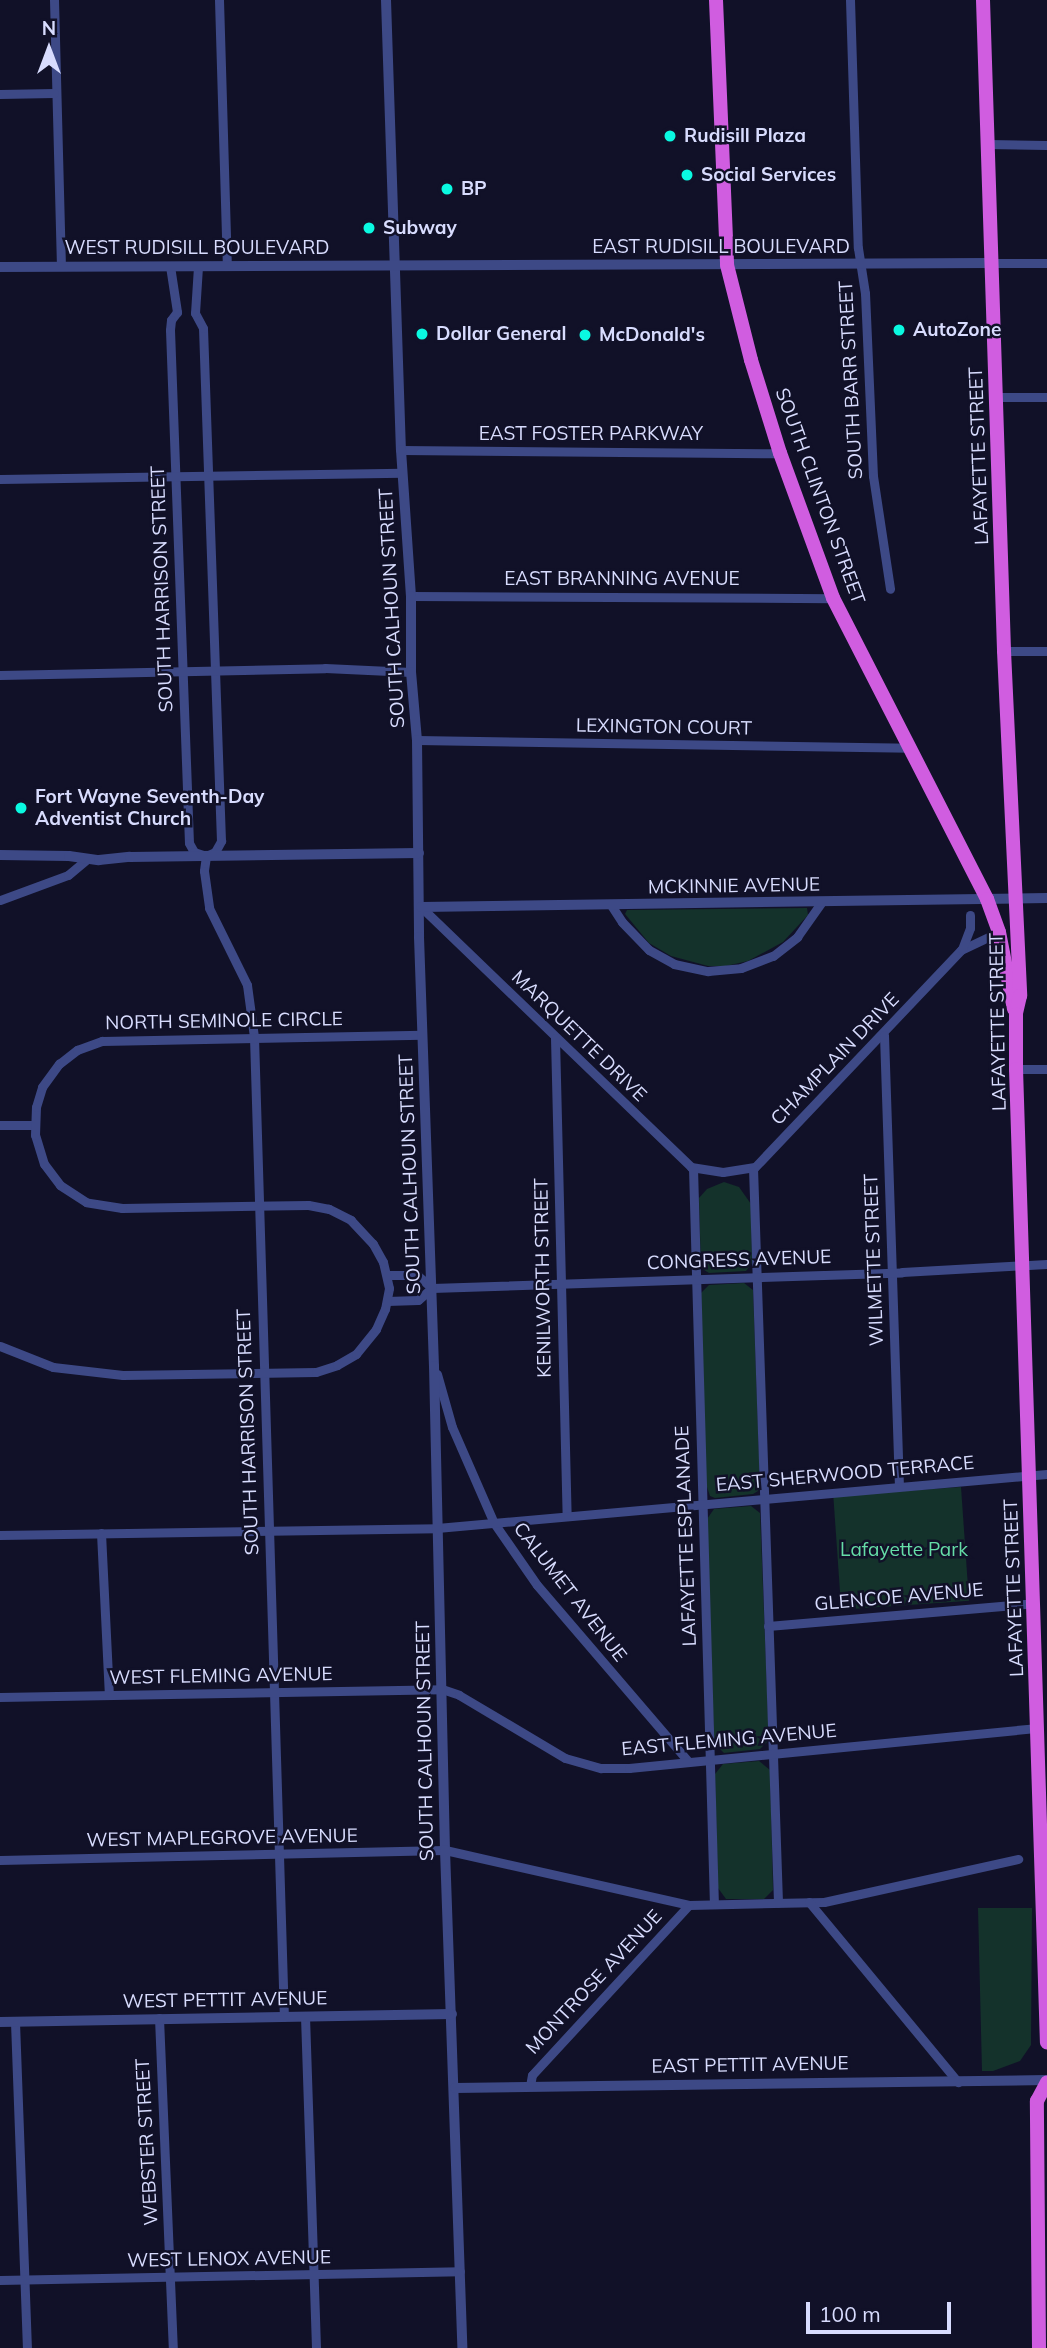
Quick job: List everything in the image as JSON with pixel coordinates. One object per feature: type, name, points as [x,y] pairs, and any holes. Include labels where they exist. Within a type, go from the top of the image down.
[{"type":"highway","name":"SOUTH CLINTON STREET","points":[[716,0],[727,265],[734,301],[780,453],[834,598],[987,899],[999,932],[1016,1014]]},
{"type":"highway","name":"LAFAYETTE STREET","points":[[983,0],[1004,651],[1020,996],[1016,1014],[1016,1069],[1044,1853],[1047,2043]]},
{"type":"highway","points":[[1039,2348],[1044,2308],[1037,2101],[1047,2081]]},
{"type":"street","points":[[54,0],[54,93],[61,266]]},
{"type":"street","points":[[219,0],[227,265]]},
{"type":"street","name":"SOUTH CALHOUN STREET","points":[[386,0],[401,450],[411,596],[411,672],[417,740],[422,1035],[432,1288],[445,1850],[462,2348]]},
{"type":"street","name":"SOUTH BARR STREET","points":[[850,0],[873,476],[890,589]]},
{"type":"street","points":[[0,94],[54,93]]},
{"type":"street","points":[[987,144],[1047,145]]},
{"type":"street","name":"EAST RUDISILL BOULEVARD","points":[[394,265],[1047,263]]},
{"type":"street","name":"WEST RUDISILL BOULEVARD","points":[[0,267],[394,265]]},
{"type":"street","name":"SOUTH HARRISON STREET","points":[[170,266],[177,313],[171,320],[170,330],[189,843],[194,852],[206,856],[215,852],[221,841],[203,328],[195,313],[198,266]]},
{"type":"street","points":[[177,313],[195,313]]},
{"type":"street","points":[[996,397],[1047,397]]},
{"type":"street","name":"EAST FOSTER PARKWAY","points":[[401,450],[780,453]]},
{"type":"street","points":[[0,479],[402,473]]},
{"type":"street","name":"EAST BRANNING AVENUE","points":[[411,596],[834,598]]},
{"type":"street","points":[[1004,651],[1047,651]]},
{"type":"street","points":[[0,675],[325,668],[411,672]]},
{"type":"street","name":"LEXINGTON COURT","points":[[417,740],[910,748]]},
{"type":"street","points":[[0,855],[69,856],[86,860],[419,853]]},
{"type":"street","name":"SOUTH HARRISON STREET","points":[[206,856],[205,883],[209,908],[247,985],[254,1037],[284,2017]]},
{"type":"street","points":[[0,900],[68,875],[86,860]]},
{"type":"street","name":"MCKINNIE AVENUE","points":[[421,908],[1047,898]]},
{"type":"street","points":[[611,905],[622,922],[649,950],[674,964],[708,971],[741,968],[773,956],[797,937],[821,903]]},
{"type":"street","name":"MARQUETTE DRIVE","points":[[421,908],[693,1168]]},
{"type":"street","name":"CHAMPLAIN DRIVE","points":[[752,1168],[884,1035],[961,950],[970,928],[970,915]]},
{"type":"street","name":"CHAMPLAIN DRIVE","points":[[961,950],[999,932]]},
{"type":"street","name":"NORTH SEMINOLE CIRCLE","points":[[34,1125],[37,1100],[50,1075],[70,1055],[93,1043],[113,1039],[422,1035]]},
{"type":"street","name":"WILMETTE STREET","points":[[884,1035],[899,1485]]},
{"type":"street","name":"KENILWORTH STREET","points":[[555,1038],[567,1516]]},
{"type":"street","points":[[1016,1069],[1047,1069]]},
{"type":"street","points":[[0,1125],[34,1125],[36,1145],[49,1172],[60,1185],[86,1202],[122,1208],[318,1206],[347,1217],[368,1236],[387,1275],[387,1301],[376,1329],[363,1348],[346,1360],[316,1371],[98,1374],[53,1367],[1,1349]]},
{"type":"street","points":[[693,1168],[723,1172],[752,1168],[778,1903]]},
{"type":"street","name":"LAFAYETTE ESPLANADE","points":[[693,1168],[714,1904]]},
{"type":"street","name":"CONGRESS AVENUE","points":[[432,1288],[892,1273],[1047,1264]]},
{"type":"street","points":[[387,1275],[417,1275],[432,1288],[418,1300],[387,1301]]},
{"type":"street","name":"CALUMET AVENUE","points":[[434,1366],[452,1427],[494,1523],[537,1585],[688,1761]]},
{"type":"street","points":[[436,1430],[452,1427]]},
{"type":"street","name":"EAST SHERWOOD TERRACE","points":[[0,1535],[437,1528],[1047,1474]]},
{"type":"street","points":[[101,1533],[109,1695]]},
{"type":"street","name":"GLENCOE AVENUE","points":[[768,1626],[1034,1603]]},
{"type":"street","name":"EAST FLEMING AVENUE","points":[[442,1689],[459,1695],[565,1759],[583,1765],[629,1768],[1038,1728]]},
{"type":"street","name":"WEST FLEMING AVENUE","points":[[0,1697],[442,1689]]},
{"type":"street","name":"WEST MAPLEGROVE AVENUE","points":[[0,1860],[445,1850],[689,1905],[824,1902],[1017,1859]]},
{"type":"street","points":[[809,1902],[958,2082]]},
{"type":"street","name":"MONTROSE AVENUE","points":[[530,2086],[532,2075],[689,1905]]},
{"type":"street","name":"WEST PETTIT AVENUE","points":[[0,2022],[452,2014]]},
{"type":"street","points":[[305,2016],[317,2348]]},
{"type":"street","name":"WEBSTER STREET","points":[[159,2018],[173,2348]]},
{"type":"street","points":[[15,2022],[27,2348]]},
{"type":"street","name":"EAST PETTIT AVENUE","points":[[454,2088],[1047,2081]]},
{"type":"street","name":"WEST LENOX AVENUE","points":[[0,2280],[171,2279],[460,2271]]},
{"type":"green space","points":[[807,908],[808,915],[783,942],[748,961],[726,966],[708,966],[671,956],[649,943],[625,914],[627,910]]},
{"type":"green space","points":[[724,1182],[739,1187],[751,1204],[752,1263],[746,1271],[709,1273],[701,1268],[699,1198],[707,1189]]},
{"type":"green space","points":[[744,1283],[753,1290],[760,1483],[758,1491],[753,1494],[715,1498],[710,1496],[706,1484],[701,1293],[709,1285]]},
{"type":"green space","name":"Lafayette Park","points":[[961,1487],[969,1601],[841,1610],[833,1496]]},
{"type":"green space","points":[[751,1506],[760,1513],[769,1740],[760,1749],[724,1753],[714,1743],[707,1519],[714,1509]]},
{"type":"green space","points":[[759,1761],[770,1770],[773,1890],[764,1899],[726,1899],[718,1888],[715,1774],[723,1764]]},
{"type":"green space","points":[[978,1908],[1032,1908],[1031,2045],[1020,2061],[993,2071],[982,2071]]},
{"type":"place","name":"Rudisill Plaza","points":[[670,136]]},
{"type":"place","name":"Social Services","points":[[687,175]]},
{"type":"place","name":"BP","points":[[447,189]]},
{"type":"place","name":"Subway","points":[[369,228]]},
{"type":"place","name":"AutoZone","points":[[899,330]]},
{"type":"place","name":"Dollar General","points":[[422,334]]},
{"type":"place","name":"McDonald's","points":[[585,335]]},
{"type":"place","name":"Fort Wayne Seventh-Day Adventist Church","points":[[21,808]]}]
